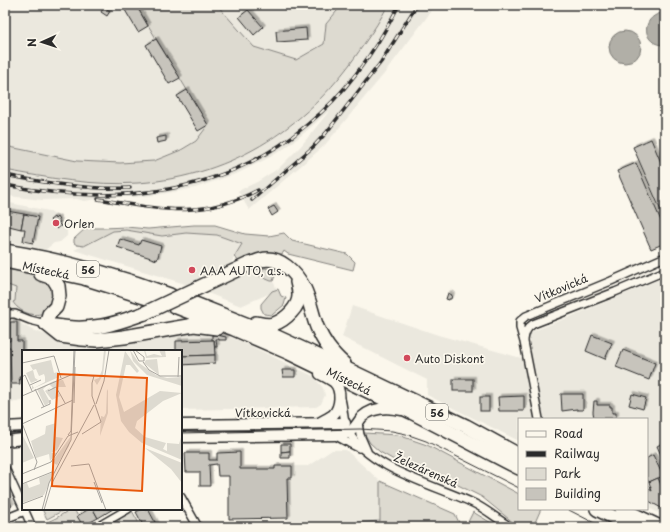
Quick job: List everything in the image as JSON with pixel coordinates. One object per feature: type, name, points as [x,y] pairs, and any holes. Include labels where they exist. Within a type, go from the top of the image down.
[{"type":"highway","name":"Místecká","points":[[7,258],[28,254],[80,266],[134,281],[234,324],[287,352],[411,412],[518,467]]},
{"type":"highway","name":"Místecká","points":[[7,258],[84,278],[157,301]]},
{"type":"highway","points":[[7,258],[53,278],[58,286],[59,296],[56,307],[49,314],[46,324]]},
{"type":"highway","points":[[46,324],[71,328],[96,328],[121,322],[145,313],[249,264],[261,260],[273,260],[286,265],[295,274],[305,289],[316,325],[324,341],[332,353],[353,372]]},
{"type":"highway","points":[[46,324],[61,336],[96,340],[194,325],[273,324],[286,318],[298,301],[299,294],[295,274]]},
{"type":"highway","name":"Místecká","points":[[234,324],[266,332],[466,426],[518,454]]},
{"type":"highway","points":[[599,510],[633,527]]},
{"type":"highway","points":[[624,510],[660,527]]},
{"type":"street","name":"Vítkovická","points":[[539,418],[520,328],[520,321],[526,316],[665,257]]},
{"type":"street","name":"Vítkovická","points":[[524,342],[525,333],[528,327],[533,324],[615,292],[665,270]]},
{"type":"street","points":[[610,281],[615,292]]},
{"type":"street","points":[[5,317],[10,314],[15,314],[46,324]]},
{"type":"street","points":[[287,352],[295,360],[334,383],[340,394],[347,428]]},
{"type":"street","points":[[318,424],[335,412],[340,394]]},
{"type":"street","points":[[182,437],[334,435],[358,423],[363,417],[374,410],[390,408],[411,412]]},
{"type":"street","points":[[358,423],[360,435],[366,452]]},
{"type":"street","name":"Vítkovická","points":[[182,425],[318,424],[347,428]]},
{"type":"street","points":[[5,427],[22,426]]},
{"type":"street","name":"Železárenská","points":[[347,428],[356,443],[366,452],[397,471],[474,503],[506,524],[508,527]]},
{"type":"street","points":[[334,435],[366,452]]},
{"type":"street","points":[[5,441],[22,439]]},
{"type":"street","points":[[5,468],[22,505]]},
{"type":"street","points":[[182,499],[198,527]]},
{"type":"street","points":[[5,519],[22,510]]},
{"type":"street","points":[[24,510],[32,527]]},
{"type":"street","points":[[97,527],[126,510]]},
{"type":"shaded area","points":[[5,5],[136,5],[208,125],[196,141],[181,150],[154,161],[120,163],[77,161],[5,146]]},
{"type":"shaded area","points":[[217,5],[342,5],[326,24],[324,44],[296,60],[254,47]]},
{"type":"shaded area","points":[[388,5],[436,5],[384,74],[324,146],[249,210],[238,191],[257,182],[279,168],[301,146],[330,110],[298,138],[270,157],[238,173],[195,188],[156,195],[111,197],[84,201],[77,199],[42,200],[9,196],[5,198],[5,170],[38,176],[90,182],[136,183],[191,174],[232,160],[249,152],[289,127],[324,95],[356,56]]},
{"type":"shaded area","points":[[662,13],[665,13],[665,45],[657,44],[652,41],[648,36],[647,31],[647,25],[650,20]]},
{"type":"shaded area","points":[[622,31],[628,31],[638,38],[641,47],[640,53],[634,60],[628,63],[622,63],[612,56],[609,50],[609,44],[616,34]]},
{"type":"shaded area","points":[[6,203],[49,211],[67,224],[67,236],[60,242],[54,243],[45,250],[5,241]]},
{"type":"shaded area","name":"AAA AUTO, a.s.","points":[[126,230],[162,236],[186,233],[217,235],[242,244],[230,265],[271,281],[274,283],[277,290],[241,306],[182,283],[74,250],[113,231]]},
{"type":"shaded area","points":[[665,277],[665,516],[648,508],[648,418],[518,418],[518,440],[427,395],[427,380],[342,337],[352,306],[438,335],[532,361],[529,336],[533,331]]},
{"type":"shaded area","points":[[5,284],[16,288],[23,311],[5,311]]},
{"type":"shaded area","points":[[10,322],[20,323],[32,330],[59,339],[198,329],[214,332],[238,340],[313,376],[323,388],[325,395],[321,404],[316,407],[182,410],[182,350],[22,350],[22,401],[10,402]]},
{"type":"shaded area","points":[[332,450],[346,450],[380,481],[380,521],[293,527],[288,520],[287,478],[292,477],[292,466],[308,466]]},
{"type":"green space","points":[[136,5],[217,5],[254,47],[296,60],[324,44],[326,24],[342,5],[388,5],[371,34],[343,73],[320,99],[295,122],[268,141],[238,157],[207,170],[173,178],[121,184],[87,182],[5,170],[5,146],[77,161],[120,163],[154,161],[181,150],[196,141],[208,125]]},
{"type":"green space","points":[[194,225],[215,225],[245,234],[269,236],[284,233],[292,241],[347,254],[355,262],[353,270],[288,254],[284,251],[279,255],[240,262],[234,257],[242,244],[217,235],[186,233],[162,236],[126,230],[113,231],[84,246],[74,243],[74,239],[86,228],[126,227],[148,229]]},
{"type":"green space","points":[[265,268],[275,270],[276,273],[273,281],[259,276],[258,273],[260,270]]},
{"type":"green space","points":[[5,269],[32,274],[50,284],[53,289],[53,301],[47,310],[36,315],[27,313],[15,305],[13,302],[15,301],[16,288],[5,284]]},
{"type":"green space","points":[[278,289],[281,296],[286,298],[284,305],[272,315],[264,314],[261,304],[272,291]]},
{"type":"green space","points":[[364,433],[398,435],[427,445],[518,493],[518,510],[541,510],[533,527],[518,527],[482,497],[454,483],[408,468],[380,452],[370,443]]},
{"type":"green space","points":[[380,481],[455,514],[461,527],[294,527],[380,521]]},
{"type":"green space","points":[[42,510],[64,510],[47,519]]},
{"type":"green space","points":[[69,510],[75,510],[83,526],[42,527],[41,525]]},
{"type":"green space","points":[[132,510],[141,527],[109,527],[120,520],[119,518]]},
{"type":"green space","points":[[473,512],[496,527],[468,527],[467,524]]},
{"type":"building","points":[[122,5],[136,5],[148,26],[138,32]]},
{"type":"building","points":[[104,7],[110,11],[107,16],[101,12]]},
{"type":"building","points":[[248,10],[263,27],[254,35],[239,17]]},
{"type":"building","points":[[306,28],[307,40],[277,42],[276,31]]},
{"type":"building","points":[[156,39],[180,78],[169,84],[146,45]]},
{"type":"building","points":[[187,90],[208,125],[198,131],[177,96]]},
{"type":"building","points":[[166,136],[166,141],[157,143],[156,138]]},
{"type":"building","points":[[651,139],[665,172],[665,220],[633,147]]},
{"type":"building","points":[[636,163],[665,230],[665,243],[651,249],[617,171]]},
{"type":"building","points":[[274,206],[278,212],[272,216],[268,209]]},
{"type":"building","points":[[7,211],[24,214],[21,229],[5,225]]},
{"type":"building","points":[[24,214],[38,217],[33,243],[23,241],[25,229],[21,229]]},
{"type":"building","name":"Orlen","points":[[54,217],[55,219],[57,217],[60,222],[58,223],[61,226],[57,229],[50,220]]},
{"type":"building","points":[[120,239],[139,245],[141,240],[161,246],[157,260],[117,247]]},
{"type":"building","points":[[448,293],[452,295],[451,299],[449,300],[446,299]]},
{"type":"building","points":[[10,322],[17,322],[17,341],[22,341],[22,376],[19,376],[20,384],[11,384],[10,347],[6,347],[6,341],[10,341]]},
{"type":"building","points":[[212,335],[226,337],[226,340],[216,339],[217,347],[215,347],[214,340],[212,340]]},
{"type":"building","points":[[592,335],[612,343],[605,359],[586,351]]},
{"type":"building","points":[[214,340],[215,355],[182,356],[182,350],[176,350],[176,341]]},
{"type":"building","points":[[623,350],[655,363],[649,380],[616,367]]},
{"type":"building","points":[[215,355],[215,363],[182,365],[182,356]]},
{"type":"building","points":[[282,370],[295,370],[295,377],[283,377]]},
{"type":"building","points":[[453,379],[473,379],[473,391],[453,391]]},
{"type":"building","points":[[561,394],[583,394],[583,410],[577,409],[562,411]]},
{"type":"building","points":[[632,394],[646,398],[643,409],[629,405]]},
{"type":"building","points":[[524,396],[524,411],[499,411],[498,397]]},
{"type":"building","points":[[480,397],[489,397],[489,411],[480,411]]},
{"type":"building","points":[[594,401],[597,401],[597,405],[610,405],[610,407],[612,407],[612,413],[616,413],[616,418],[594,418]]},
{"type":"building","points":[[665,442],[665,464],[657,446]]},
{"type":"building","points":[[281,444],[290,444],[290,451],[281,452]]},
{"type":"building","points":[[290,451],[290,458],[281,458],[281,452]]},
{"type":"building","points":[[240,452],[240,469],[275,469],[275,466],[292,466],[292,478],[287,478],[288,518],[229,519],[229,476],[218,476],[217,464],[209,465],[210,486],[200,486],[200,472],[186,472],[185,453],[209,453],[209,460],[217,460],[217,453]]},
{"type":"building","points":[[653,455],[663,476],[649,482],[648,480],[648,458]]},
{"type":"building","points":[[658,478],[665,494],[665,505],[663,509],[648,501],[648,490],[649,489],[652,491],[649,482]]},
{"type":"building","points":[[5,493],[12,506],[5,509]]},
{"type":"building","points":[[87,510],[94,510],[98,518],[83,526],[77,516]]},
{"type":"building","points":[[94,510],[111,510],[98,518]]},
{"type":"building","points":[[140,510],[149,510],[155,522],[144,527],[136,512]]},
{"type":"building","points":[[155,522],[158,527],[146,527]]},
{"type":"tram line","points":[[182,433],[360,429],[392,431],[426,441],[518,487]]},
{"type":"tram line","points":[[5,433],[22,433]]},
{"type":"tram line","points":[[569,510],[602,527]]},
{"type":"railway","points":[[5,185],[85,195],[125,194],[164,190],[203,181],[239,167],[275,148],[322,112],[360,69],[381,37],[399,5]]},
{"type":"railway","points":[[252,200],[313,147],[326,133],[381,62],[417,5]]},
{"type":"railway","points":[[5,175],[67,185],[99,188],[130,188]]},
{"type":"railway","points":[[98,199],[160,208],[180,210],[198,209],[237,199],[258,190]]},
{"type":"place","name":"Orlen","points":[[56,223]]},
{"type":"place","name":"AAA AUTO, a.s.","points":[[192,270]]},
{"type":"place","name":"Auto Diskont","points":[[407,358]]}]
